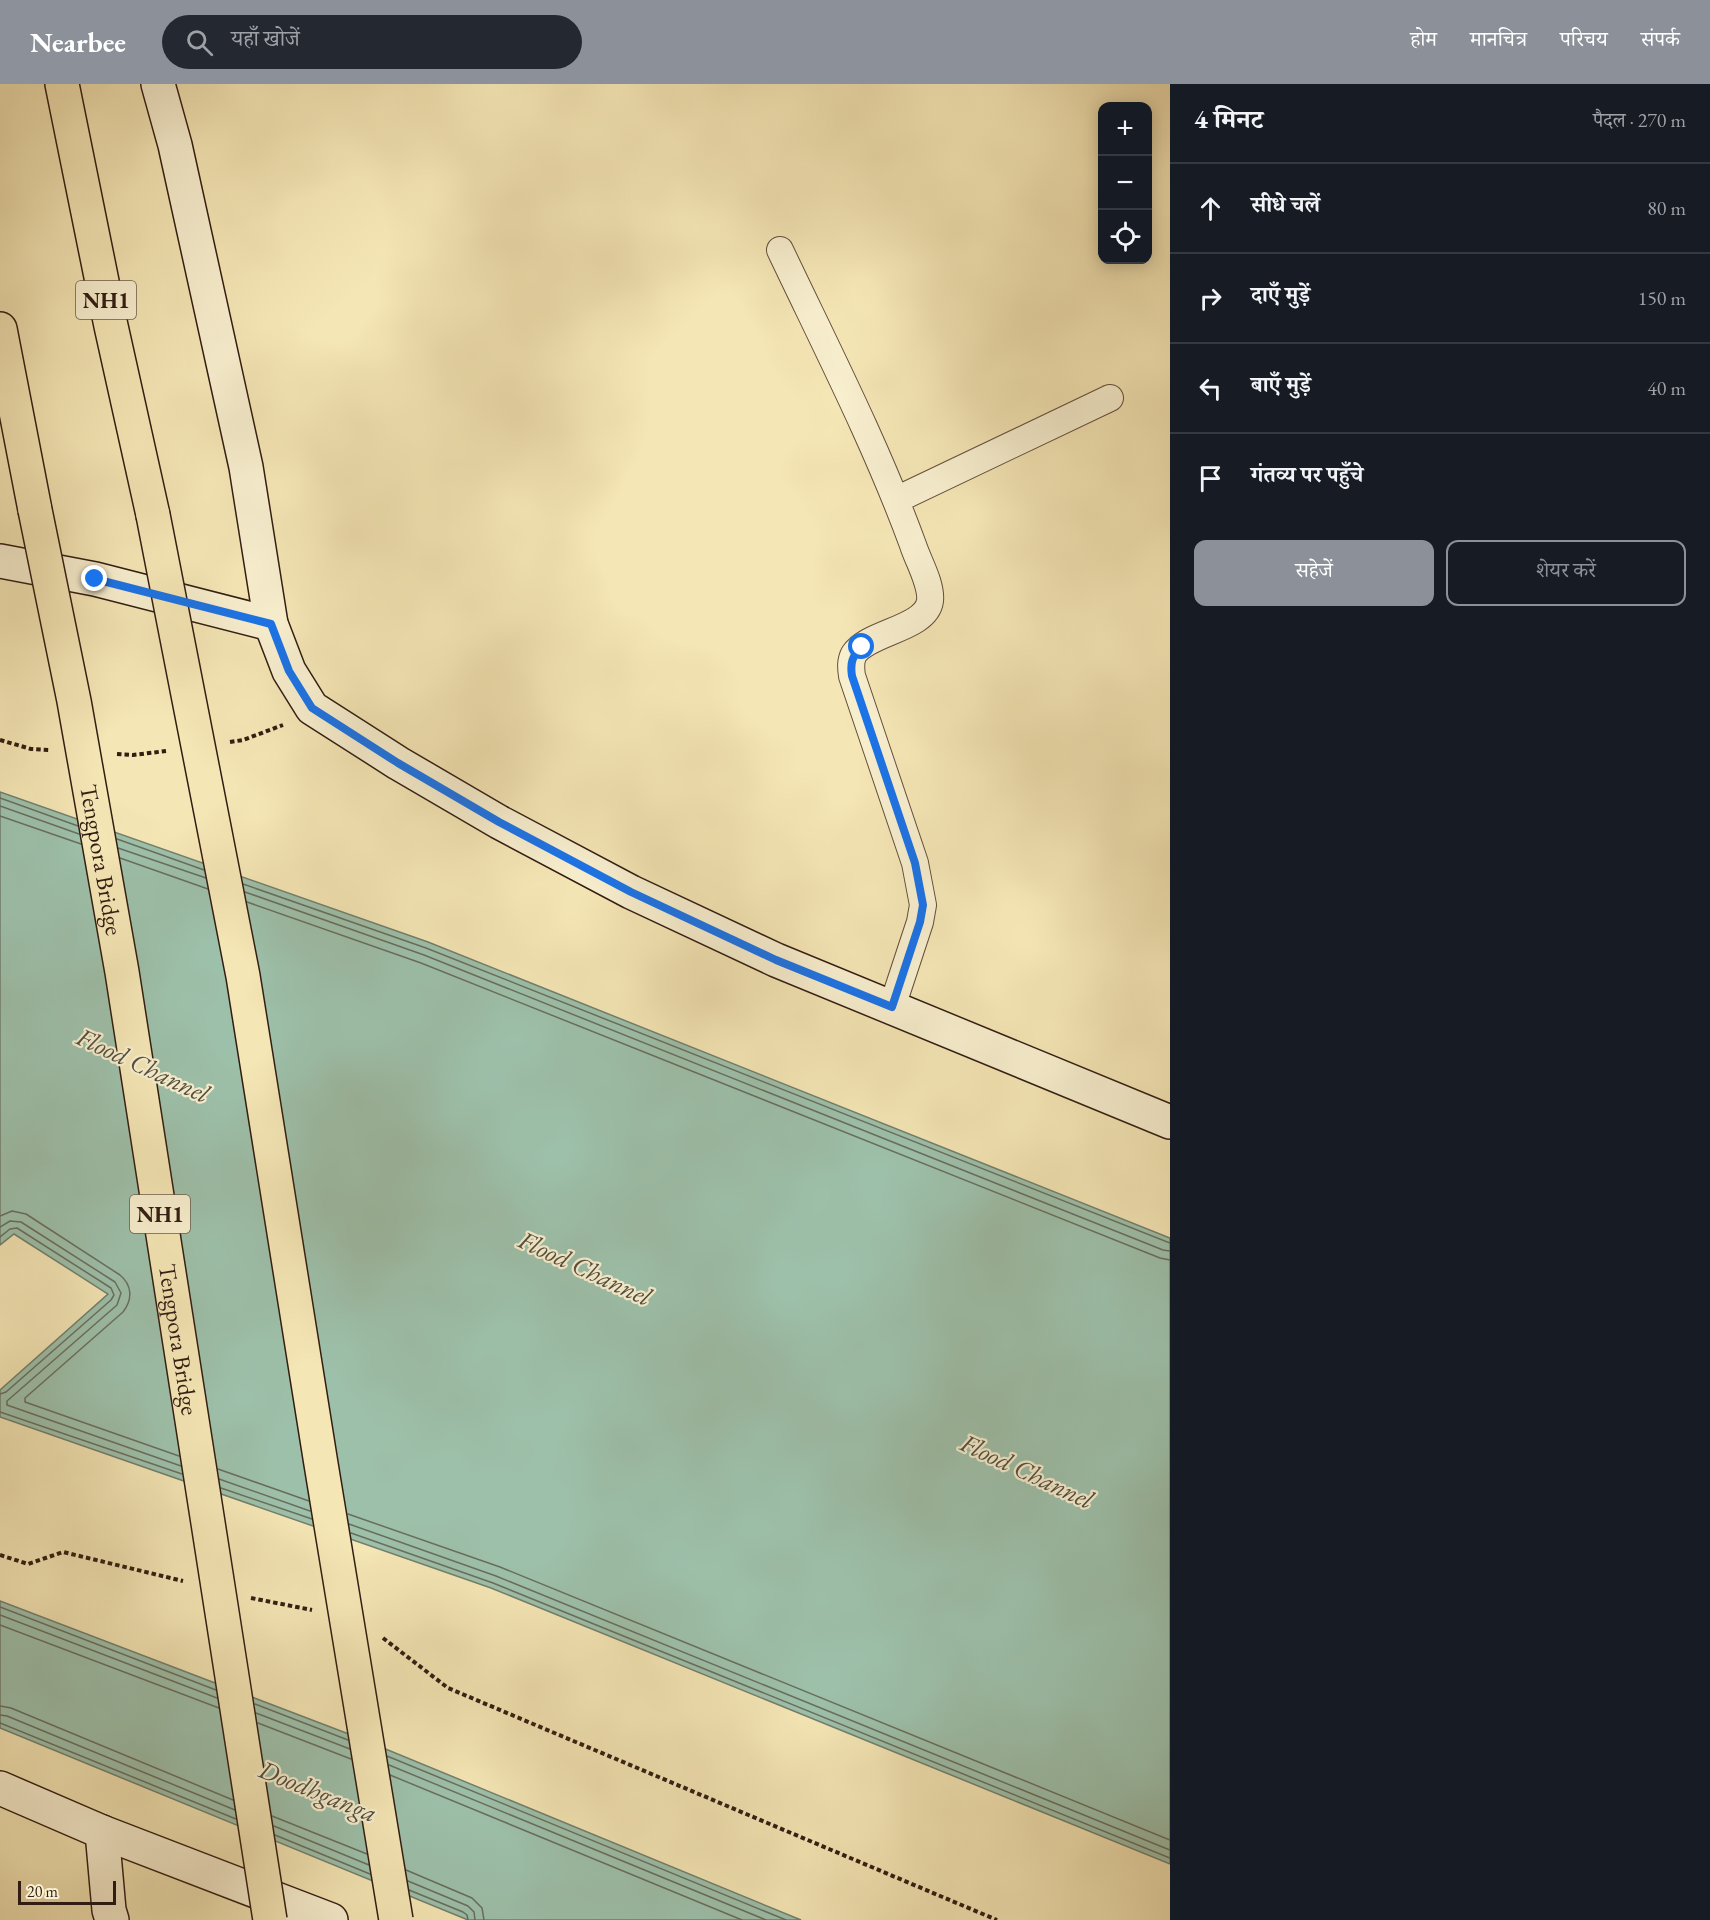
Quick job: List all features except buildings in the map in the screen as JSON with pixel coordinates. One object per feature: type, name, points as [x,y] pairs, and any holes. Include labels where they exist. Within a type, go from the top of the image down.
[{"type":"highway","name":"NH1","points":[[62,84],[111,326],[153,515],[243,976],[396,1920]]},
{"type":"highway","name":"Tengpora Bridge","points":[[0,329],[75,701],[122,972],[270,1920]]},
{"type":"main road","points":[[158,84],[175,146],[246,467],[271,624],[289,671],[312,708],[398,763],[499,822],[631,892],[776,960],[1170,1122]]},
{"type":"main road","points":[[0,561],[95,579],[271,624]]},
{"type":"main road","points":[[0,1788],[102,1832],[331,1920]]},
{"type":"main road","points":[[102,1832],[109,1910],[112,1920]]},
{"type":"street","points":[[780,250],[896,500],[927,585],[930,600],[927,610],[916,619],[862,647],[854,654],[850,664],[852,676],[915,863],[923,905],[920,922],[892,1007]]},
{"type":"street","points":[[896,500],[1110,398]]},
{"type":"path","points":[[221,743],[253,737],[290,722],[312,708]]},
{"type":"path","points":[[0,740],[31,748],[53,750]]},
{"type":"path","points":[[110,754],[133,755],[177,749]]},
{"type":"path","points":[[0,1555],[28,1564],[63,1552],[188,1583]]},
{"type":"path","points":[[246,1597],[313,1610]]},
{"type":"path","points":[[374,1631],[448,1688],[997,1920]]},
{"type":"water","name":"Flood Channel","points":[[0,792],[428,942],[1170,1238],[1170,1864],[491,1588],[0,1417],[0,1390],[108,1294],[14,1234],[0,1245]]},
{"type":"water","name":"Doodhganga","points":[[0,1601],[354,1736],[801,1920],[468,1920],[0,1728]]},
{"type":"route","points":[[95,579],[271,624],[289,671],[312,708],[398,763],[499,822],[631,892],[776,960],[892,1007],[920,922],[923,905],[915,863],[852,676],[850,664],[854,654],[862,647]]}]
